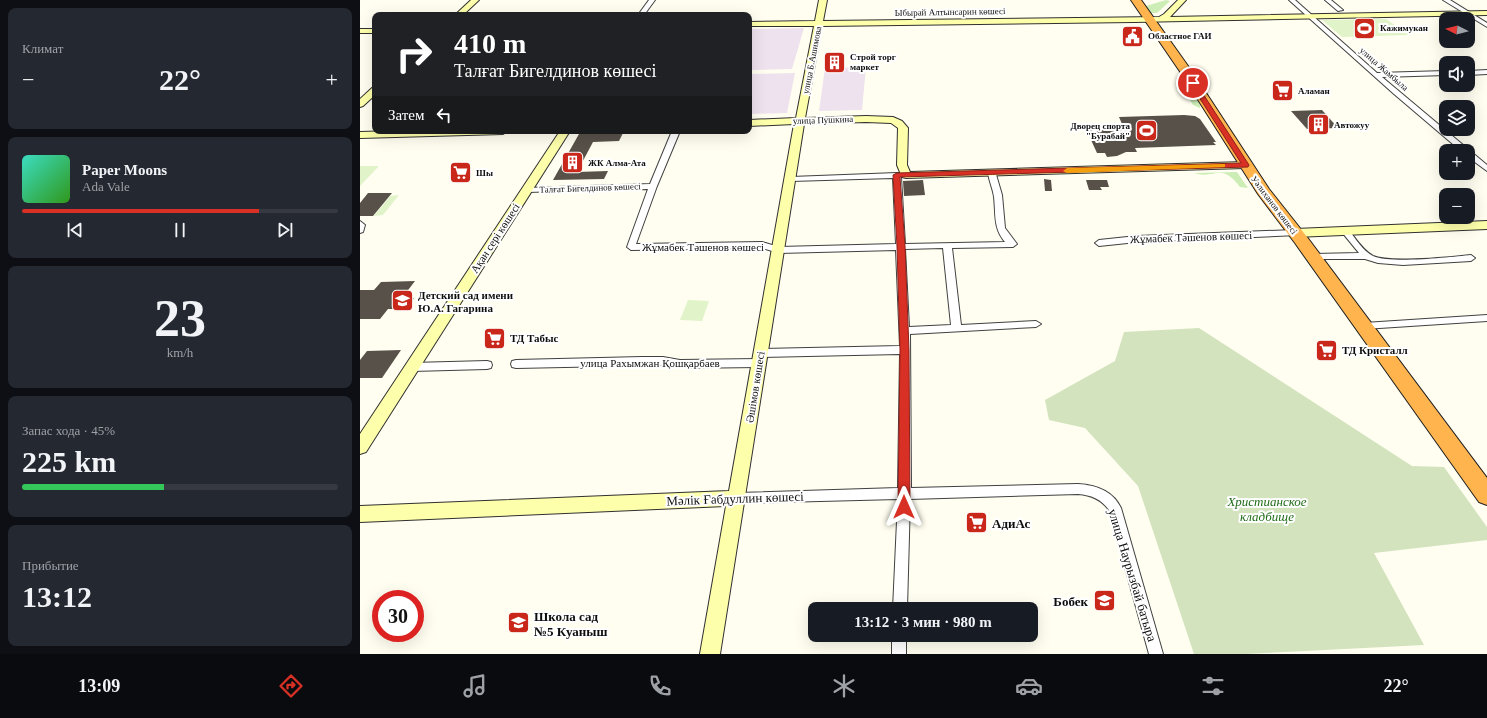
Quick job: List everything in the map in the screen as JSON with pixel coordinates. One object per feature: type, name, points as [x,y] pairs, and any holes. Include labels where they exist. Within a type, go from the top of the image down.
[{"type":"highway","name":"Уәлиханов көшесі","points":[[1136,0],[1156,19],[1245,165],[1364,326],[1479,474]]},
{"type":"highway","points":[[1295,233],[1487,502]]},
{"type":"highway","points":[[1479,474],[1487,496]]},
{"type":"street","points":[[462,12],[475,0]]},
{"type":"street","points":[[642,12],[652,0]]},
{"type":"street","name":"улица Б.Ашимова","points":[[800,121],[823,0]]},
{"type":"street","points":[[1156,19],[1167,16],[1182,0]]},
{"type":"street","name":"улица Жамбыла","points":[[1292,0],[1376,75],[1458,144]]},
{"type":"street","points":[[1328,0],[1340,10]]},
{"type":"street","points":[[1446,0],[1465,12]]},
{"type":"street","name":"Ыбырай Алтынсарин көшесі","points":[[1475,14],[1487,13]]},
{"type":"street","name":"Ыбырай Алтынсарин көшесі","points":[[752,24],[1439,15]]},
{"type":"street","points":[[1475,18],[1487,25]]},
{"type":"street","points":[[360,31],[372,31]]},
{"type":"street","points":[[1475,73],[1487,72]]},
{"type":"street","points":[[1376,75],[1439,73]]},
{"type":"street","points":[[360,104],[372,93]]},
{"type":"street","name":"улица Пушкина","points":[[752,123],[884,119],[897,121],[903,128],[901,175]]},
{"type":"street","name":"Әшімов көшесі","points":[[710,654],[800,121]]},
{"type":"street","points":[[360,135],[396,134]]},
{"type":"street","name":"Ақан сері көшесі","points":[[360,447],[563,134]]},
{"type":"street","points":[[653,186],[675,134]]},
{"type":"street","points":[[1475,159],[1487,169]]},
{"type":"street","points":[[791,179],[1245,165]]},
{"type":"street","name":"Жұмабек Тәшенов көшесі","points":[[653,186],[631,247],[762,245],[779,250],[1014,244],[1004,236],[1000,227],[998,198],[992,173]]},
{"type":"street","points":[[900,602],[904,494],[905,350],[901,246],[901,175]]},
{"type":"street","name":"Талғат Бигелдинов көшесі","points":[[526,190],[653,186]]},
{"type":"street","points":[[360,224],[360,230]]},
{"type":"street","name":"Жұмабек Тәшенов көшесі","points":[[1099,243],[1137,239],[1487,225]]},
{"type":"street","points":[[1345,231],[1366,256]]},
{"type":"street","points":[[947,245],[956,328]]},
{"type":"street","points":[[1314,257],[1366,256],[1378,261],[1471,258]]},
{"type":"street","points":[[1364,326],[1487,318]]},
{"type":"street","points":[[904,331],[1036,324]]},
{"type":"street","name":"улица Рахымжан Қошқарбаев","points":[[516,364],[663,361],[680,364],[905,350]]},
{"type":"street","points":[[412,367],[487,365]]},
{"type":"street","name":"Мәлік Ғабдуллин көшесі","points":[[360,514],[737,498],[1078,489],[1095,491],[1107,498]]},
{"type":"street","name":"улица Наурызбай батыра","points":[[1107,498],[1115,508],[1156,654]]},
{"type":"street","points":[[899,642],[899,654]]},
{"type":"shaded area","points":[[804,28],[792,69],[752,70],[752,29]]},
{"type":"shaded area","points":[[866,67],[862,110],[819,111],[825,68]]},
{"type":"shaded area","points":[[795,73],[787,113],[752,114],[752,74]]},
{"type":"green space","points":[[1166,0],[1170,1],[1157,13],[1151,13],[1146,6]]},
{"type":"green space","name":"Кажимукан","points":[[1386,19],[1409,35],[1342,37],[1322,20]]},
{"type":"green space","points":[[1181,85],[1188,86],[1200,105],[1200,108],[1193,105]]},
{"type":"green space","points":[[360,166],[379,166],[360,186]]},
{"type":"green space","points":[[1237,172],[1248,188],[1240,187],[1233,179],[1222,173],[1201,175],[1194,173]]},
{"type":"green space","points":[[399,195],[383,215],[374,216],[390,196]]},
{"type":"green space","points":[[688,300],[709,301],[702,321],[680,320]]},
{"type":"green space","name":"Христианское кладбище","points":[[1199,328],[1412,466],[1444,467],[1487,527],[1487,540],[1374,553],[1424,645],[1245,654],[1194,654],[1138,486],[1085,428],[1049,420],[1045,400],[1115,361],[1124,332]]},
{"type":"building","name":"Областное ГАИ","points":[[1135,29],[1143,42],[1130,43],[1123,30]]},
{"type":"building","points":[[1322,110],[1338,128],[1307,129],[1291,111]]},
{"type":"building","name":"Дворец спорта \"Бурабай\"","points":[[1195,116],[1200,119],[1216,142],[1213,142],[1216,145],[1135,148],[1137,152],[1126,152],[1117,156],[1107,157],[1105,153],[1097,153],[1085,127],[1122,124],[1119,117]]},
{"type":"building","points":[[579,134],[622,134],[619,141],[593,142],[577,172],[608,171],[604,179],[553,180]]},
{"type":"building","points":[[1044,179],[1051,180],[1052,191],[1045,191]]},
{"type":"building","points":[[923,180],[925,195],[904,196],[903,181]]},
{"type":"building","points":[[1086,180],[1107,180],[1109,187],[1100,187],[1102,190],[1089,190]]},
{"type":"building","points":[[368,193],[392,193],[373,216],[360,216],[360,203]]},
{"type":"building","name":"Детский сад имени Ю.А. Гагарина","points":[[415,281],[402,298],[414,298],[406,309],[388,309],[380,319],[360,319],[360,290],[374,290],[381,282]]},
{"type":"building","points":[[401,350],[382,378],[360,378],[360,360],[367,351]]},
{"type":"slow traffic","points":[[1067,171],[1223,166]]},
{"type":"place","name":"Кажимукан","points":[[1365,28]]},
{"type":"place","name":"Областное ГАИ","points":[[1133,36]]},
{"type":"place","name":"Строй торг маркет","points":[[835,62]]},
{"type":"place","name":"Аламан","points":[[1283,91]]},
{"type":"place","name":"Автожуу","points":[[1319,125]]},
{"type":"place","name":"Дворец спорта \"Бурабай\"","points":[[1146,131]]},
{"type":"place","name":"ЖК Алма-Ата","points":[[572,163]]},
{"type":"place","name":"Шы","points":[[461,173]]},
{"type":"place","name":"Детский сад имени Ю.А. Гагарина","points":[[403,301]]},
{"type":"place","name":"ТД Табыс","points":[[494,338]]},
{"type":"place","name":"ТД Кристалл","points":[[1326,350]]},
{"type":"place","name":"АдиАс","points":[[977,523]]},
{"type":"place","name":"Бобек","points":[[1104,601]]},
{"type":"place","name":"Школа сад №5 Куаныш","points":[[518,623]]},
{"type":"route","points":[[904,507],[905,350],[897,175],[1245,165],[1193,83]]}]
